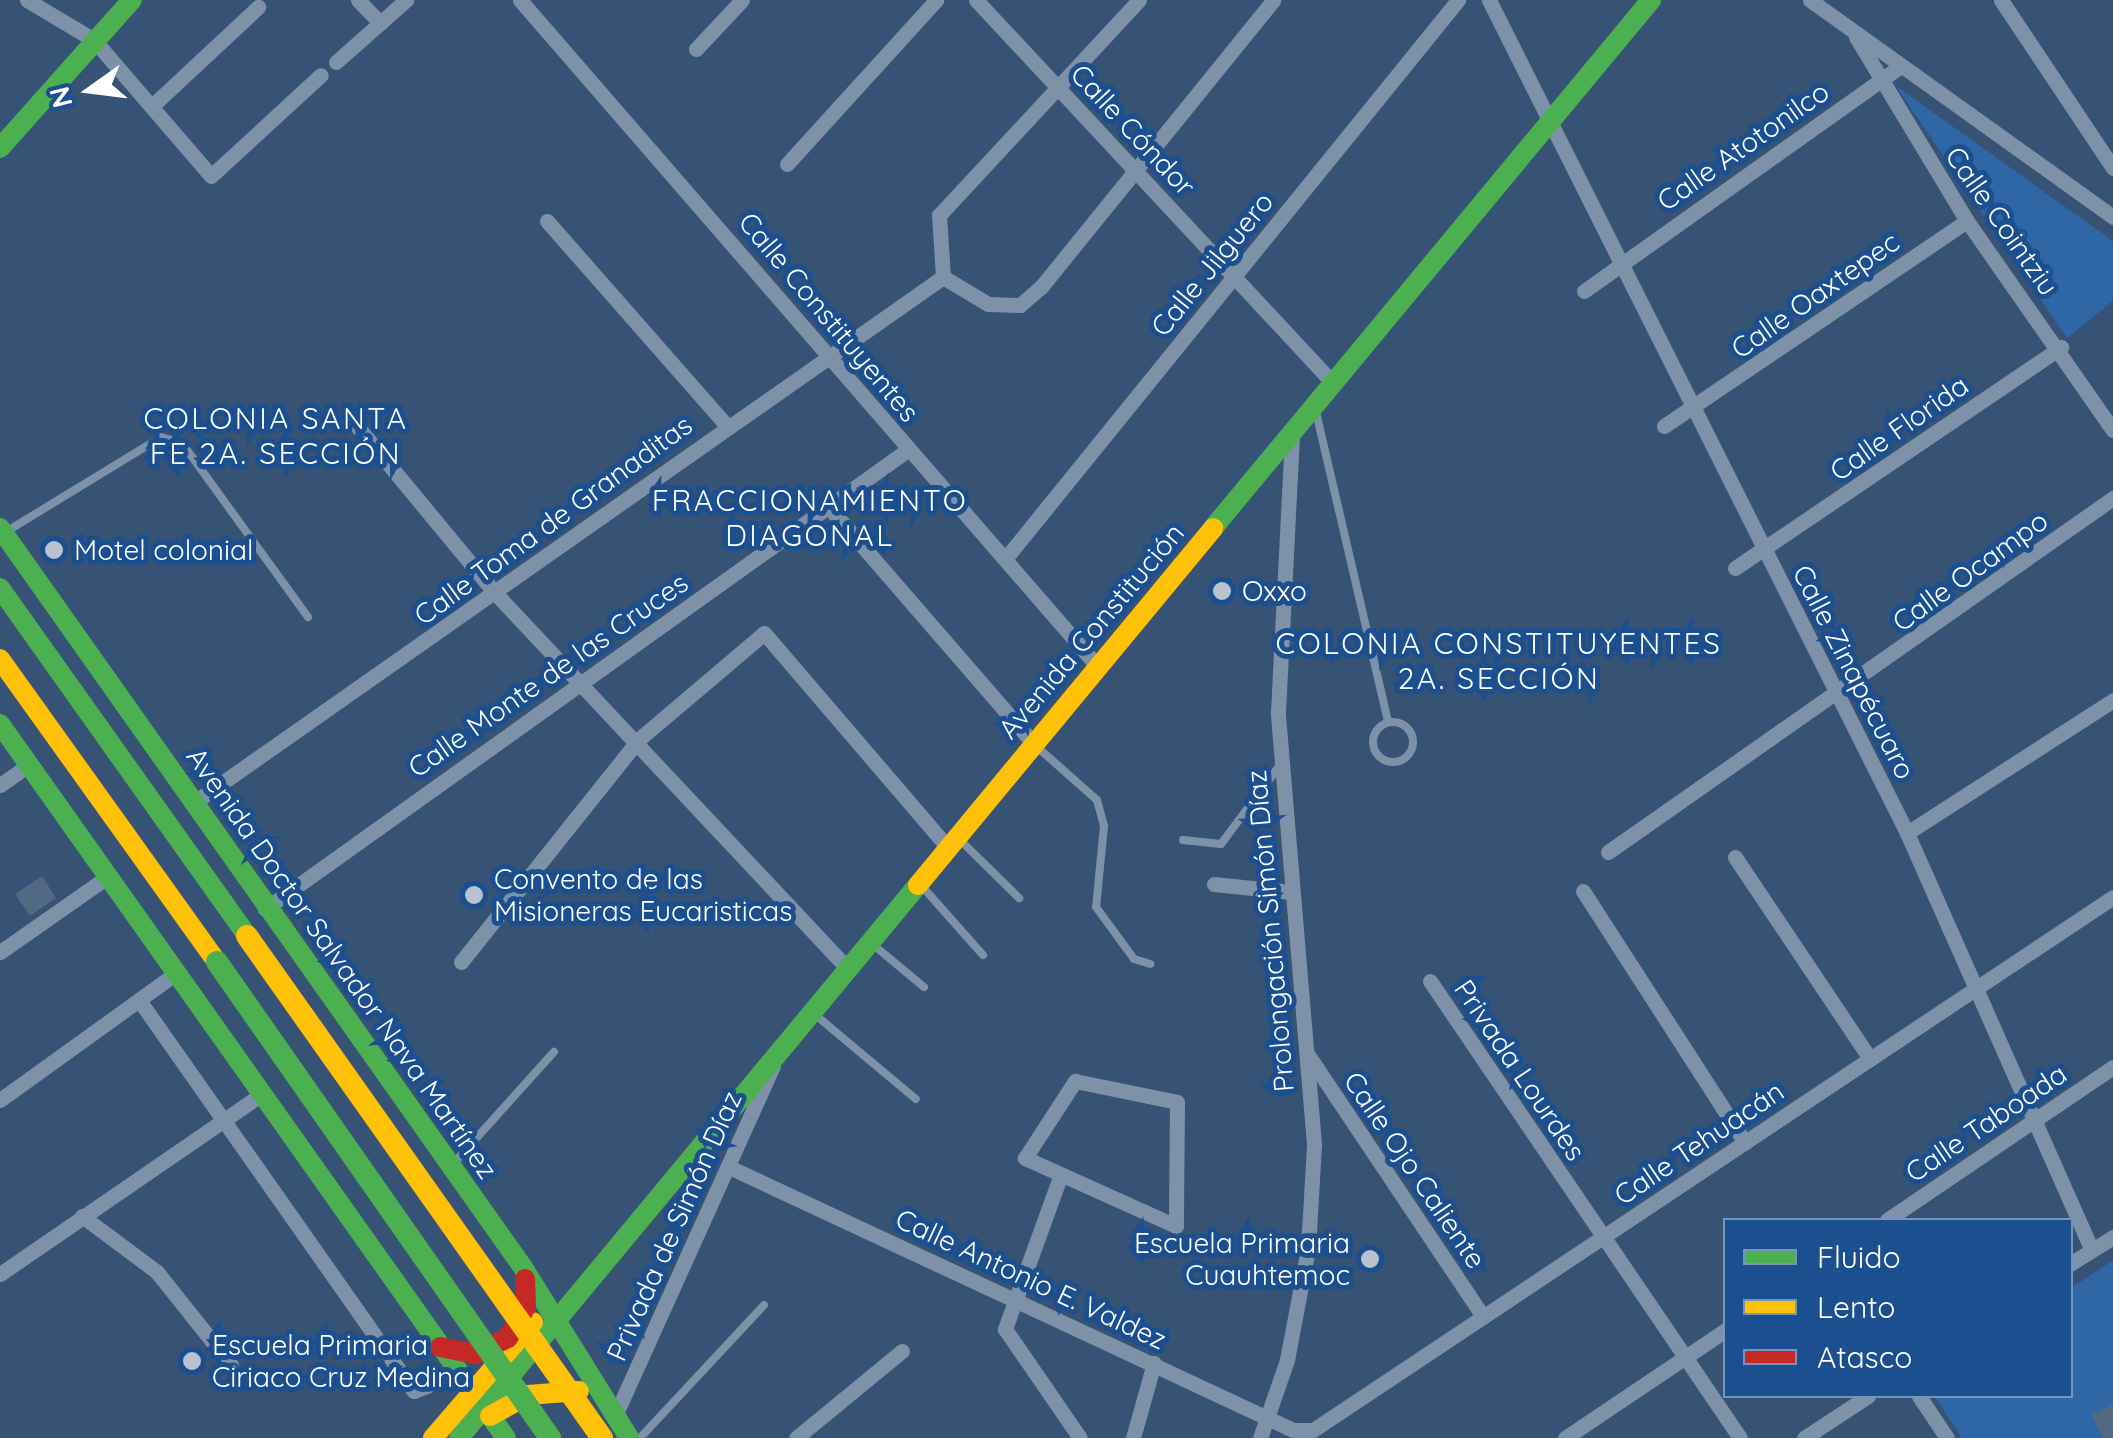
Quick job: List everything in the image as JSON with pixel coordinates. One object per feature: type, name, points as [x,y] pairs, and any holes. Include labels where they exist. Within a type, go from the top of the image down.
[{"type":"main road","points":[[0,148],[132,0]]},
{"type":"main road","name":"Avenida Constitución","points":[[460,1437],[486,1410],[550,1316],[778,1055],[1651,0]]},
{"type":"main road","name":"Avenida Doctor Salvador Nava Martínez","points":[[2,530],[265,909],[524,1269],[607,1419]]},
{"type":"main road","points":[[0,567],[45,651]]},
{"type":"main road","name":"Avenida Doctor Salvador Nava Martínez","points":[[0,588],[247,936],[607,1419],[629,1438]]},
{"type":"main road","points":[[0,659],[550,1438]]},
{"type":"main road","points":[[0,724],[486,1410],[550,1391],[607,1419]]},
{"type":"main road","points":[[440,1347],[476,1354],[508,1338],[526,1307],[524,1269]]},
{"type":"main road","name":"Avenida Constitución","points":[[434,1438],[486,1410]]},
{"type":"street","points":[[27,0],[94,40],[212,176],[321,75]]},
{"type":"street","points":[[358,0],[380,24]]},
{"type":"street","points":[[336,62],[406,0]]},
{"type":"street","name":"Calle Constituyentes","points":[[520,0],[829,351],[1099,668]]},
{"type":"street","points":[[696,49],[742,0]]},
{"type":"street","points":[[787,164],[936,0]]},
{"type":"street","name":"Calle Cóndor","points":[[976,0],[1236,274],[1334,384]]},
{"type":"street","points":[[1139,0],[939,215],[944,278],[988,304],[1020,305],[1273,0]]},
{"type":"street","name":"Calle Jilguero","points":[[1005,560],[1458,0]]},
{"type":"street","name":"Calle Zinapécuaro","points":[[1489,0],[1616,266],[1907,833],[2092,1250]]},
{"type":"street","points":[[1810,0],[1856,38],[2113,217]]},
{"type":"street","points":[[2001,0],[2113,168]]},
{"type":"street","points":[[153,105],[258,7]]},
{"type":"street","name":"Calle Cointziu","points":[[1856,38],[1967,220],[2061,347],[2113,430]]},
{"type":"street","name":"Calle Atotonilco","points":[[1584,291],[1899,68]]},
{"type":"street","name":"Calle Oaxtepec","points":[[1664,426],[1692,411],[1967,220]]},
{"type":"street","points":[[547,221],[726,425]]},
{"type":"street","name":"Calle Toma de Granaditas","points":[[192,804],[497,596],[829,351],[944,278]]},
{"type":"street","name":"Calle Florida","points":[[1735,568],[2061,347]]},
{"type":"street","points":[[352,420],[497,596],[580,678],[849,970]]},
{"type":"street","name":"Prolongación Simón Díaz","points":[[1260,1438],[1308,1249],[1314,1144],[1280,766],[1292,436]]},
{"type":"street","name":"Calle Monte de las Cruces","points":[[265,909],[580,678],[833,512],[909,449]]},
{"type":"street","name":"Calle Ocampo","points":[[1608,852],[1840,696],[2113,498]]},
{"type":"street","points":[[833,512],[1035,745]]},
{"type":"street","points":[[461,962],[638,740],[764,633],[953,844]]},
{"type":"street","points":[[1907,833],[2113,700]]},
{"type":"street","points":[[0,786],[29,765]]},
{"type":"street","points":[[1735,857],[1870,1059]]},
{"type":"street","points":[[0,952],[107,877]]},
{"type":"street","points":[[1214,884],[1291,892]]},
{"type":"street","points":[[1583,891],[1745,1142]]},
{"type":"street","name":"Calle Tehuacán","points":[[1315,1434],[1483,1316],[2113,897]]},
{"type":"street","points":[[0,1100],[176,974]]},
{"type":"street","name":"Privada Lourdes","points":[[1430,981],[1740,1438]]},
{"type":"street","points":[[139,1000],[414,1391],[486,1410]]},
{"type":"street","name":"Calle Ojo Caliente","points":[[1306,1052],[1483,1316]]},
{"type":"street","name":"Privada de Simón Díaz","points":[[607,1419],[729,1167],[778,1055]]},
{"type":"street","name":"Calle Taboada","points":[[1890,1218],[2113,1068]]},
{"type":"street","points":[[1074,1081],[1177,1102],[1176,1226],[1060,1177],[1025,1158],[1074,1081]]},
{"type":"street","points":[[0,1274],[260,1096]]},
{"type":"street","name":"Calle Antonio E. Valdez","points":[[729,1167],[1268,1416],[1315,1434]]},
{"type":"street","points":[[1060,1177],[1010,1298],[1012,1345],[1080,1438]]},
{"type":"street","points":[[82,1216],[157,1272],[231,1365]]},
{"type":"street","points":[[2073,1262],[2113,1237]]},
{"type":"street","points":[[1565,1438],[1723,1332]]},
{"type":"street","points":[[796,1438],[902,1352]]},
{"type":"street","points":[[1133,1438],[1154,1363]]},
{"type":"street","points":[[1804,1438],[1865,1398]]},
{"type":"street","points":[[1920,1398],[1947,1438]]},
{"type":"lane","points":[[1315,407],[1388,722],[1374,749],[1400,761],[1412,733],[1388,722]]},
{"type":"lane","points":[[2,530],[161,437],[182,443],[308,617]]},
{"type":"lane","points":[[1035,745],[1097,800],[1104,826],[1096,907],[1134,959],[1150,964]]},
{"type":"lane","points":[[1182,840],[1221,844],[1280,766]]},
{"type":"lane","points":[[953,844],[1019,898]]},
{"type":"lane","points":[[920,884],[983,955]]},
{"type":"lane","points":[[871,943],[924,988]]},
{"type":"lane","points":[[813,1013],[916,1099]]},
{"type":"lane","points":[[450,1167],[554,1052]]},
{"type":"lane","points":[[640,1438],[764,1305]]},
{"type":"shaded area","points":[[1896,86],[2113,241],[2113,301],[2067,338]]},
{"type":"shaded area","points":[[2113,1260],[2113,1438],[1962,1438],[1935,1398],[2073,1398],[2073,1287]]},
{"type":"building","points":[[42,876],[56,898],[30,916],[15,894]]},
{"type":"building","points":[[2113,1404],[2113,1438],[2103,1438],[2091,1415]]},
{"type":"traffic: fast","points":[[0,148],[132,0]]},
{"type":"traffic: fast","points":[[1213,528],[1651,0]]},
{"type":"traffic: fast","points":[[0,528],[524,1269],[629,1438]]},
{"type":"traffic: fast","points":[[0,588],[247,936]]},
{"type":"traffic: fast","points":[[0,724],[506,1438]]},
{"type":"traffic: fast","points":[[459,1438],[918,885]]},
{"type":"traffic: fast","points":[[217,962],[550,1438]]},
{"type":"traffic: slow","points":[[918,885],[1213,528]]},
{"type":"traffic: slow","points":[[0,659],[217,962]]},
{"type":"traffic: slow","points":[[247,936],[602,1438]]},
{"type":"traffic: slow","points":[[433,1438],[533,1322]]},
{"type":"traffic: slow","points":[[490,1416],[528,1395],[579,1391]]},
{"type":"traffic: jam","points":[[440,1347],[476,1354],[508,1338],[526,1307],[525,1279]]},
{"type":"place","name":"Motel colonial","points":[[54,550]]},
{"type":"place","name":"Oxxo","points":[[1222,591]]},
{"type":"place","name":"Convento de las Misioneras Eucaristicas","points":[[474,895]]},
{"type":"place","name":"Escuela Primaria Cuauhtemoc","points":[[1370,1259]]},
{"type":"place","name":"Escuela Primaria Ciriaco Cruz Medina","points":[[192,1361]]},
{"type":"district","name":"COLONIA SANTA FE 2A. SECCIÓN","points":[[276,435]]},
{"type":"district","name":"FRACCIONAMIENTO DIAGONAL","points":[[810,517]]},
{"type":"district","name":"COLONIA CONSTITUYENTES 2A. SECCIÓN","points":[[1499,660]]}]
